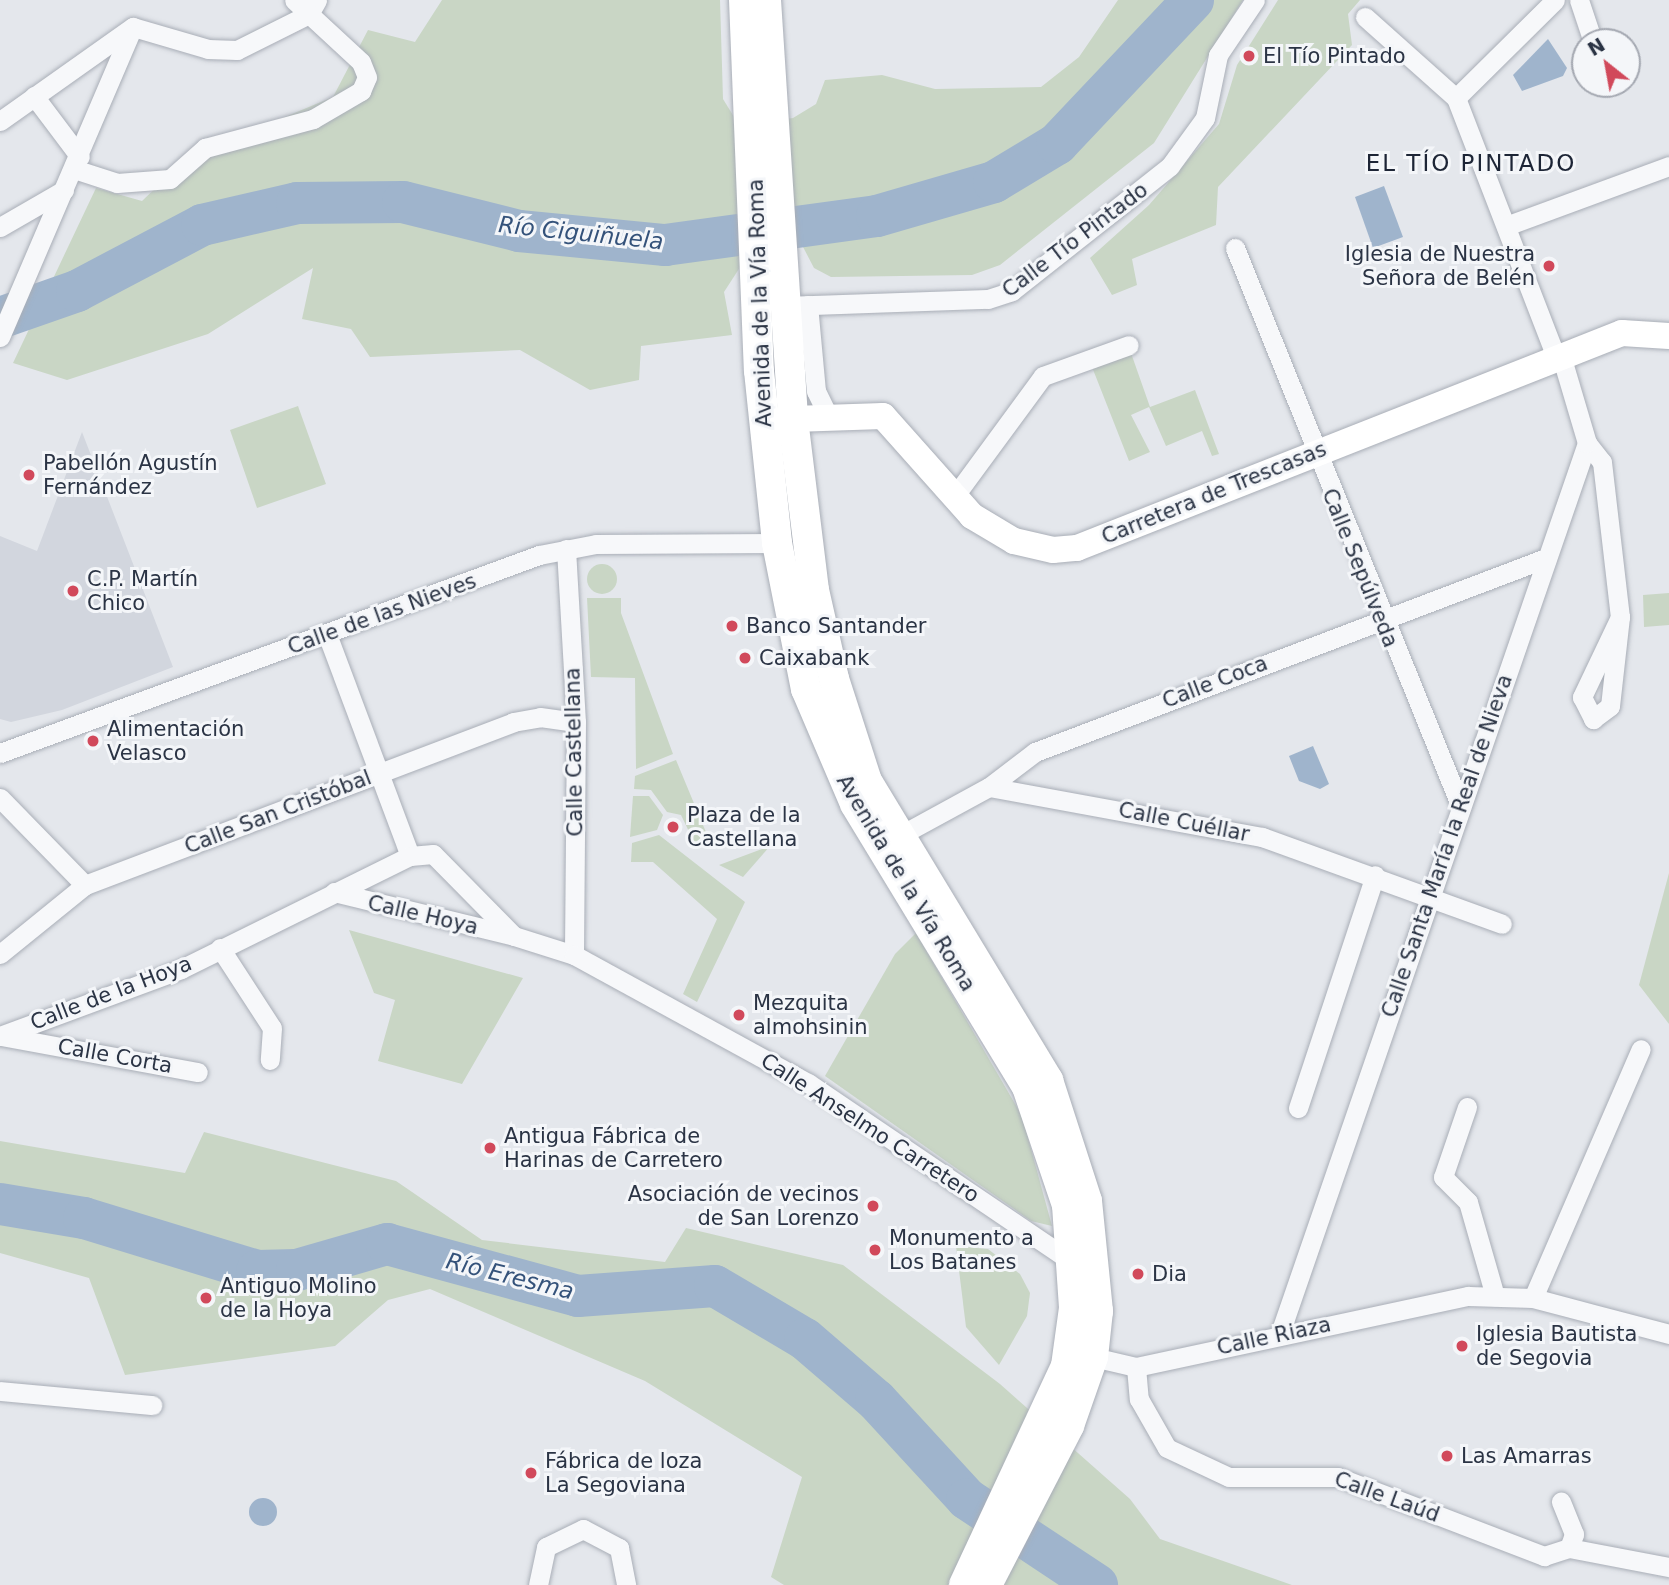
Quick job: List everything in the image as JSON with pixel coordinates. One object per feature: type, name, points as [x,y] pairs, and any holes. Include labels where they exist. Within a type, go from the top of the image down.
[{"type":"main road","name":"Avenida de la Vía Roma","points":[[744,0],[762,112]]},
{"type":"main road","name":"Avenida de la Vía Roma","points":[[766,0],[762,112],[770,265],[784,303],[769,469],[777,543],[820,729],[855,804],[1027,1087],[1051,1146],[1066,1251],[1058,1420]]},
{"type":"main road","points":[[769,469],[793,419],[776,399],[770,330],[784,303]]},
{"type":"main road","name":"Avenida de la Vía Roma","points":[[793,419],[823,637],[856,754],[899,836],[1048,1080],[1071,1136],[1089,1215],[1098,1311],[1093,1357],[1058,1420]]},
{"type":"main road","points":[[804,509],[777,543],[794,559],[819,675],[856,754]]},
{"type":"main road","points":[[1062,1379],[1093,1357]]},
{"type":"main road","points":[[964,1585],[1058,1420]]},
{"type":"main road","points":[[987,1585],[1058,1420]]},
{"type":"street","points":[[34,96],[77,163],[117,183],[170,179],[217,143],[313,119],[343,104],[366,85],[365,68],[313,7],[294,0]]},
{"type":"street","name":"Calle Tío Pintado","points":[[784,303],[988,299],[1012,291],[1170,166],[1205,118],[1218,55],[1255,0]]},
{"type":"street","points":[[1456,98],[1555,0]]},
{"type":"street","points":[[1579,0],[1588,28]]},
{"type":"street","points":[[0,121],[133,27],[223,51],[254,45],[313,7]]},
{"type":"street","points":[[1365,17],[1456,98],[1559,356],[1587,443],[1602,462],[1620,617]]},
{"type":"street","points":[[0,337],[77,163],[133,27]]},
{"type":"street","points":[[1506,226],[1669,166]]},
{"type":"street","points":[[0,227],[64,190]]},
{"type":"street","name":"Calle Sepúlveda","points":[[1235,248],[1380,618],[1461,807]]},
{"type":"street","name":"Avenida de la Vía Roma","points":[[784,303],[816,391],[828,416]]},
{"type":"street","name":"Carretera de Trescasas","points":[[793,419],[872,413],[888,418],[954,497],[983,525],[1014,541],[1052,550],[1076,548],[1622,333],[1669,336]]},
{"type":"street","points":[[954,497],[1042,376],[1129,345]]},
{"type":"street","name":"Avenida de la Vía Roma","points":[[793,419],[816,391]]},
{"type":"street","name":"Calle Santa María la Real de Nieva","points":[[1279,1336],[1587,443]]},
{"type":"street","name":"Calle de las Nieves","points":[[0,753],[566,549],[777,543]]},
{"type":"street","name":"Calle Castellana","points":[[566,549],[576,722],[574,955]]},
{"type":"street","name":"Calle Coca","points":[[899,836],[989,787],[1035,751],[1380,618],[1546,558]]},
{"type":"street","points":[[327,634],[377,775],[410,856]]},
{"type":"street","name":"Calle San Cristóbal","points":[[0,954],[85,885],[513,722],[540,717],[576,722]]},
{"type":"street","name":"Calle Cuéllar","points":[[989,787],[1232,830],[1375,875],[1502,924]]},
{"type":"street","points":[[0,799],[85,885]]},
{"type":"street","name":"Calle Hoya","points":[[410,856],[429,853],[443,860],[514,936]]},
{"type":"street","name":"Calle de la Hoya","points":[[0,1036],[181,969],[410,856]]},
{"type":"street","points":[[1298,1108],[1375,875]]},
{"type":"street","name":"Calle Hoya","points":[[334,892],[514,936],[574,955]]},
{"type":"street","points":[[220,948],[272,1028],[270,1060]]},
{"type":"street","name":"Calle Anselmo Carretero","points":[[574,955],[808,1083],[1066,1251]]},
{"type":"street","name":"Calle Corta","points":[[0,1036],[195,1065]]},
{"type":"street","points":[[1533,1298],[1641,1049]]},
{"type":"street","points":[[1468,1107],[1443,1177],[1468,1202],[1494,1296]]},
{"type":"street","points":[[1066,1251],[1089,1215]]},
{"type":"street","name":"Calle Riaza","points":[[1093,1357],[1136,1367],[1445,1300],[1494,1296],[1533,1298],[1669,1334]]},
{"type":"street","name":"Calle Laúd","points":[[1136,1367],[1139,1399],[1160,1438],[1193,1464],[1229,1477],[1338,1476],[1544,1556],[1569,1548],[1669,1567]]},
{"type":"street","points":[[0,1391],[152,1405]]},
{"type":"street","points":[[1561,1502],[1575,1525],[1569,1548]]},
{"type":"street","points":[[538,1585],[546,1547],[583,1529],[619,1548],[626,1585]]},
{"type":"shaded area","name":"C.P. Martín Chico","points":[[82,432],[173,667],[62,710],[11,722],[0,719],[0,536],[37,551]]},
{"type":"green space","points":[[442,0],[720,0],[723,99],[739,125],[793,118],[816,104],[825,80],[882,75],[935,89],[1041,87],[1079,57],[1118,0],[1243,0],[1154,143],[1000,265],[972,275],[831,277],[814,268],[802,245],[748,255],[724,292],[732,335],[641,346],[639,380],[590,390],[520,350],[370,357],[351,329],[302,319],[313,268],[208,334],[67,380],[13,363],[96,188],[142,201],[168,176],[222,143],[333,97],[368,30],[415,42]]},
{"type":"green space","points":[[1278,0],[1360,0],[1348,14],[1352,45],[1218,187],[1216,225],[1132,259],[1137,285],[1112,295],[1090,258],[1149,205],[1219,124],[1237,65]]},
{"type":"green space","points":[[1131,353],[1150,407],[1195,390],[1219,454],[1212,456],[1202,431],[1166,446],[1149,407],[1131,415],[1150,452],[1129,461],[1092,367]]},
{"type":"green space","points":[[298,406],[326,484],[257,508],[230,430]]},
{"type":"green space","points":[[602,564],[608,565],[616,573],[616,585],[608,593],[602,594],[596,593],[588,585],[587,579],[588,573],[596,565]]},
{"type":"green space","points":[[1669,593],[1669,625],[1644,627],[1643,595]]},
{"type":"green space","points":[[587,598],[621,598],[621,613],[673,754],[636,769],[635,678],[591,677]]},
{"type":"green space","points":[[676,760],[708,837],[696,846],[681,815],[667,812],[651,790],[634,789],[635,776]]},
{"type":"green space","points":[[633,796],[649,796],[663,815],[657,830],[630,837]]},
{"type":"green space","points":[[659,835],[745,902],[697,1002],[683,994],[717,919],[653,862],[631,862],[632,843]]},
{"type":"green space","points":[[770,846],[743,877],[719,865]]},
{"type":"green space","points":[[1669,873],[1669,1024],[1639,985]]},
{"type":"green space","points":[[349,930],[523,978],[462,1084],[378,1061],[395,1000],[374,993]]},
{"type":"green space","points":[[916,933],[1022,1116],[1052,1226],[1031,1221],[825,1076],[895,954]]},
{"type":"green space","points":[[204,1132],[396,1181],[482,1240],[665,1262],[686,1228],[843,1265],[1000,1384],[1130,1499],[1160,1539],[1292,1585],[784,1585],[771,1577],[802,1477],[645,1381],[430,1289],[388,1300],[335,1346],[125,1375],[89,1278],[0,1253],[0,1141],[185,1173]]},
{"type":"green space","points":[[956,1246],[988,1249],[1020,1274],[1030,1293],[1027,1316],[999,1365],[966,1327]]},
{"type":"water","points":[[1548,39],[1567,68],[1563,76],[1522,91],[1513,75]]},
{"type":"water","points":[[1384,186],[1403,237],[1373,248],[1355,197]]},
{"type":"water","points":[[1313,746],[1329,784],[1320,789],[1299,781],[1289,756]]},
{"type":"water","points":[[263,1498],[273,1502],[277,1512],[273,1522],[263,1526],[253,1522],[249,1512],[253,1502]]},
{"type":"waterway","name":"Río Ciguiñuela","points":[[0,318],[77,291],[202,225],[297,203],[403,202],[519,231],[665,245],[877,216],[994,182],[1057,144],[1193,0]]},
{"type":"waterway","name":"Río Eresma","points":[[0,1204],[84,1218],[257,1271],[297,1270],[387,1244],[578,1296],[715,1286],[805,1339],[876,1400],[967,1499],[1097,1585]]},
{"type":"place","name":"El Tío Pintado","points":[[1249,56]]},
{"type":"place","name":"Iglesia de Nuestra Señora de Belén","points":[[1549,266]]},
{"type":"place","name":"Pabellón Agustín Fernández","points":[[29,475]]},
{"type":"place","name":"C.P. Martín Chico","points":[[73,591]]},
{"type":"place","name":"Banco Santander","points":[[732,626]]},
{"type":"place","name":"Caixabank","points":[[745,658]]},
{"type":"place","name":"Alimentación Velasco","points":[[93,741]]},
{"type":"place","name":"Plaza de la Castellana","points":[[673,827]]},
{"type":"place","name":"Mezquita almohsinin","points":[[739,1015]]},
{"type":"place","name":"Antigua Fábrica de Harinas de Carretero","points":[[490,1148]]},
{"type":"place","name":"Asociación de vecinos de San Lorenzo","points":[[873,1206]]},
{"type":"place","name":"Monumento a Los Batanes","points":[[875,1250]]},
{"type":"place","name":"Dia","points":[[1138,1274]]},
{"type":"place","name":"Antiguo Molino de la Hoya","points":[[206,1298]]},
{"type":"place","name":"Iglesia Bautista de Segovia","points":[[1462,1346]]},
{"type":"place","name":"Las Amarras","points":[[1447,1456]]},
{"type":"place","name":"Fábrica de loza La Segoviana","points":[[531,1473]]},
{"type":"district","name":"EL TÍO PINTADO","points":[[1471,163]]}]
